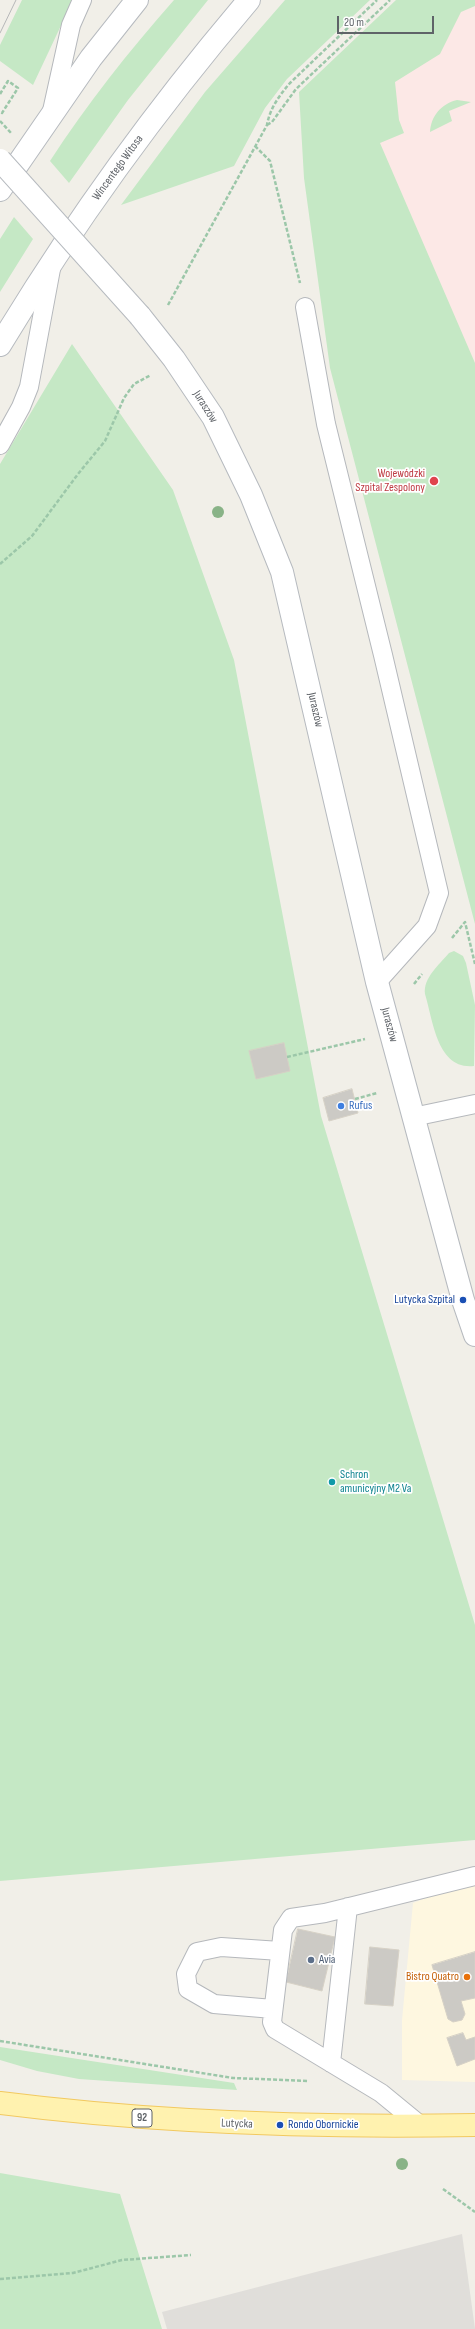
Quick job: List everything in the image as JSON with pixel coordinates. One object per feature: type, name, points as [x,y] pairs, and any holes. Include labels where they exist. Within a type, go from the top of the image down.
[{"type":"main road","name":"Lutycka","points":[[0,2104],[90,2114],[207,2122],[280,2125],[475,2125]]},
{"type":"street","points":[[0,190],[90,58],[137,0]]},
{"type":"street","name":"Wincentego Witosa","points":[[0,345],[97,196],[199,58],[249,0]]},
{"type":"street","name":"Juraszów","points":[[0,160],[140,316],[177,364],[213,417],[234,456],[266,527],[282,572],[377,982],[463,1300],[475,1335]]},
{"type":"lane","points":[[52,114],[71,25],[82,0]]},
{"type":"lane","points":[[0,445],[21,407],[29,387],[47,285],[54,260]]},
{"type":"lane","points":[[305,307],[326,424],[383,655],[439,893],[427,926],[377,982]]},
{"type":"lane","points":[[413,1117],[475,1104]]},
{"type":"lane","points":[[420,2125],[381,2093],[275,2029],[272,2022],[282,1930],[290,1918],[348,1907],[475,1876]]},
{"type":"lane","points":[[331,2063],[348,1907]]},
{"type":"lane","points":[[273,2010],[214,2004],[188,1989],[186,1974],[197,1952],[221,1947],[280,1951]]},
{"type":"path","points":[[168,305],[266,125],[269,112],[290,82],[377,0]]},
{"type":"path","points":[[266,125],[272,122],[296,89],[390,0]]},
{"type":"path","points":[[0,94],[8,81],[18,88],[2,113],[0,112]]},
{"type":"path","points":[[255,146],[270,161],[305,307]]},
{"type":"path","points":[[0,564],[32,536],[78,474],[105,441],[124,398],[134,384],[144,378],[177,364]]},
{"type":"path","points":[[451,939],[465,922],[475,964]]},
{"type":"path","points":[[414,984],[423,973]]},
{"type":"path","points":[[287,1057],[368,1039]]},
{"type":"path","points":[[355,1099],[384,1091]]},
{"type":"path","points":[[0,2041],[233,2078],[312,2081]]},
{"type":"path","points":[[443,2189],[475,2212]]},
{"type":"path","points":[[0,2279],[73,2273],[122,2260],[191,2255]]},
{"type":"shaded area","name":"Wojewódzki Szpital Zespolony","points":[[475,0],[475,852],[313,109]]},
{"type":"shaded area","points":[[475,1885],[475,2082],[402,2080],[402,2020],[413,1903],[444,1891]]},
{"type":"shaded area","points":[[462,2234],[475,2329],[167,2329],[162,2312]]},
{"type":"green space","points":[[22,0],[73,0],[33,85],[0,61],[0,45]]},
{"type":"green space","points":[[174,0],[208,0],[128,100],[69,183],[50,161],[109,78]]},
{"type":"green space","points":[[285,0],[370,0],[287,79],[265,108],[234,166],[121,205],[205,92]]},
{"type":"green space","name":"Wojewódzki Szpital Zespolony","points":[[396,0],[475,0],[475,6],[461,12],[440,54],[395,82],[399,120],[404,133],[380,143],[475,363],[475,924],[330,368],[304,178],[299,92]]},
{"type":"green space","points":[[457,100],[471,102],[449,111],[452,121],[430,132],[432,121],[438,112],[446,104]]},
{"type":"green space","points":[[14,217],[33,239],[0,292],[0,239]]},
{"type":"green space","points":[[72,344],[173,490],[234,660],[321,1116],[475,1625],[475,1840],[0,1881],[0,464]]},
{"type":"green space","points":[[454,951],[463,956],[466,963],[475,1005],[474,1066],[462,1065],[452,1060],[444,1052],[434,1029],[425,994],[426,983],[432,972],[449,953]]},
{"type":"green space","points":[[0,2047],[234,2083],[237,2090],[79,2079],[37,2071],[0,2060]]},
{"type":"green space","points":[[0,2173],[120,2194],[162,2329],[0,2329]]},
{"type":"building","points":[[284,1043],[290,1071],[256,1079],[249,1051]]},
{"type":"building","points":[[352,1089],[358,1113],[329,1121],[323,1098]]},
{"type":"building","name":"Avia","points":[[298,1929],[335,1937],[322,1991],[286,1982]]},
{"type":"building","points":[[370,1947],[399,1950],[393,2006],[365,2004]]},
{"type":"building","points":[[475,1952],[475,1998],[461,2001],[465,2014],[462,2020],[453,2022],[448,2019],[432,1965]]},
{"type":"building","points":[[463,2033],[466,2040],[475,2037],[475,2059],[457,2066],[447,2038]]},
{"type":"tram line","points":[[0,33],[16,0]]},
{"type":"place","name":"Wojewódzki Szpital Zespolony","points":[[434,481]]},
{"type":"place","name":"Rufus","points":[[341,1106]]},
{"type":"place","name":"Lutycka Szpital","points":[[463,1300]]},
{"type":"place","name":"Schron amunicyjny M2 Va","points":[[332,1482]]},
{"type":"place","name":"Avia","points":[[311,1960]]},
{"type":"place","name":"Bistro Quatro","points":[[467,1977]]},
{"type":"place","name":"Rondo Obornickie","points":[[280,2125]]}]
